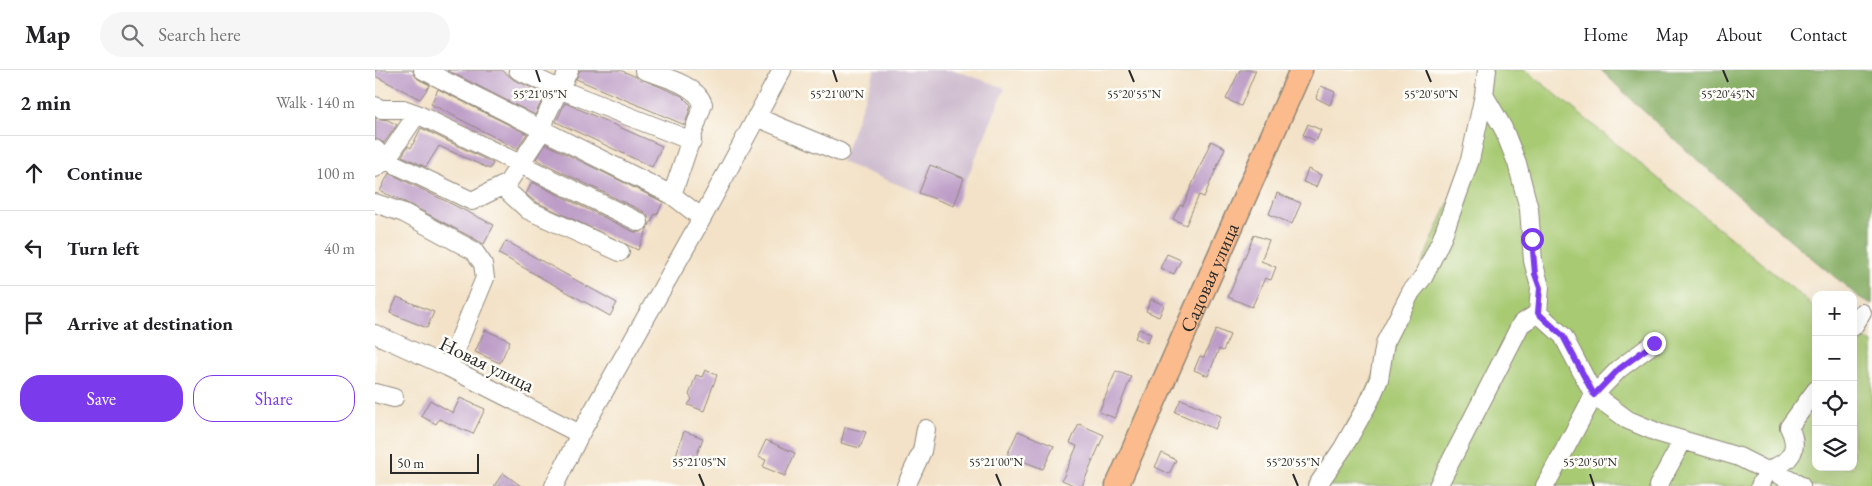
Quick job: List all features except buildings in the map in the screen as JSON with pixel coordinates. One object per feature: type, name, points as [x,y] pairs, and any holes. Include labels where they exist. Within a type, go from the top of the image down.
[{"type":"main road","name":"Садовая улица","points":[[1117,486],[1301,70]]},
{"type":"street","points":[[423,70],[672,195],[702,218]]},
{"type":"street","points":[[518,70],[559,90],[692,141]]},
{"type":"street","points":[[417,114],[379,159],[472,202],[507,184],[543,129],[569,70]]},
{"type":"street","points":[[644,70],[691,89],[700,95],[703,104],[692,141],[672,195]]},
{"type":"street","points":[[554,486],[580,434],[702,218],[782,70]]},
{"type":"street","points":[[1317,486],[1343,448],[1369,400],[1379,379],[1385,343],[1411,292],[1424,276],[1442,238],[1470,160],[1484,95],[1487,70]]},
{"type":"street","points":[[1484,95],[1503,128],[1517,164],[1529,209],[1533,261],[1540,288],[1538,313]]},
{"type":"street","points":[[375,106],[381,109],[403,109],[417,114],[639,222]]},
{"type":"street","points":[[756,117],[840,152]]},
{"type":"street","points":[[502,186],[528,210],[621,252]]},
{"type":"street","points":[[375,203],[404,213],[474,251],[483,264],[485,278],[448,367]]},
{"type":"street","points":[[1538,313],[1563,336],[1594,395],[1628,420],[1659,433],[1739,458],[1764,479]]},
{"type":"street","points":[[1438,486],[1521,324],[1538,313]]},
{"type":"street","name":"Новая улица","points":[[375,334],[448,367],[580,434]]},
{"type":"street","points":[[1545,486],[1594,395],[1619,369],[1654,343]]},
{"type":"street","points":[[375,393],[395,398]]},
{"type":"street","points":[[1764,479],[1783,465],[1793,451],[1793,436],[1789,427],[1812,395]]},
{"type":"street","points":[[906,486],[922,451],[926,429]]},
{"type":"street","points":[[1658,486],[1683,440]]},
{"type":"street","points":[[1764,479],[1774,472],[1801,486]]},
{"type":"shaded area","points":[[875,70],[954,70],[1005,88],[955,207],[841,162]]},
{"type":"green space","points":[[1482,70],[1526,70],[1812,305],[1812,471],[1857,471],[1857,334],[1872,343],[1872,486],[1310,486],[1368,389],[1473,145]]},
{"type":"green space","points":[[1601,70],[1872,70],[1872,304],[1860,298],[1857,296],[1857,291],[1852,291],[1728,187]]},
{"type":"route","points":[[1532,239],[1535,274],[1540,288],[1538,313],[1563,336],[1594,395],[1619,369],[1654,343]]}]
